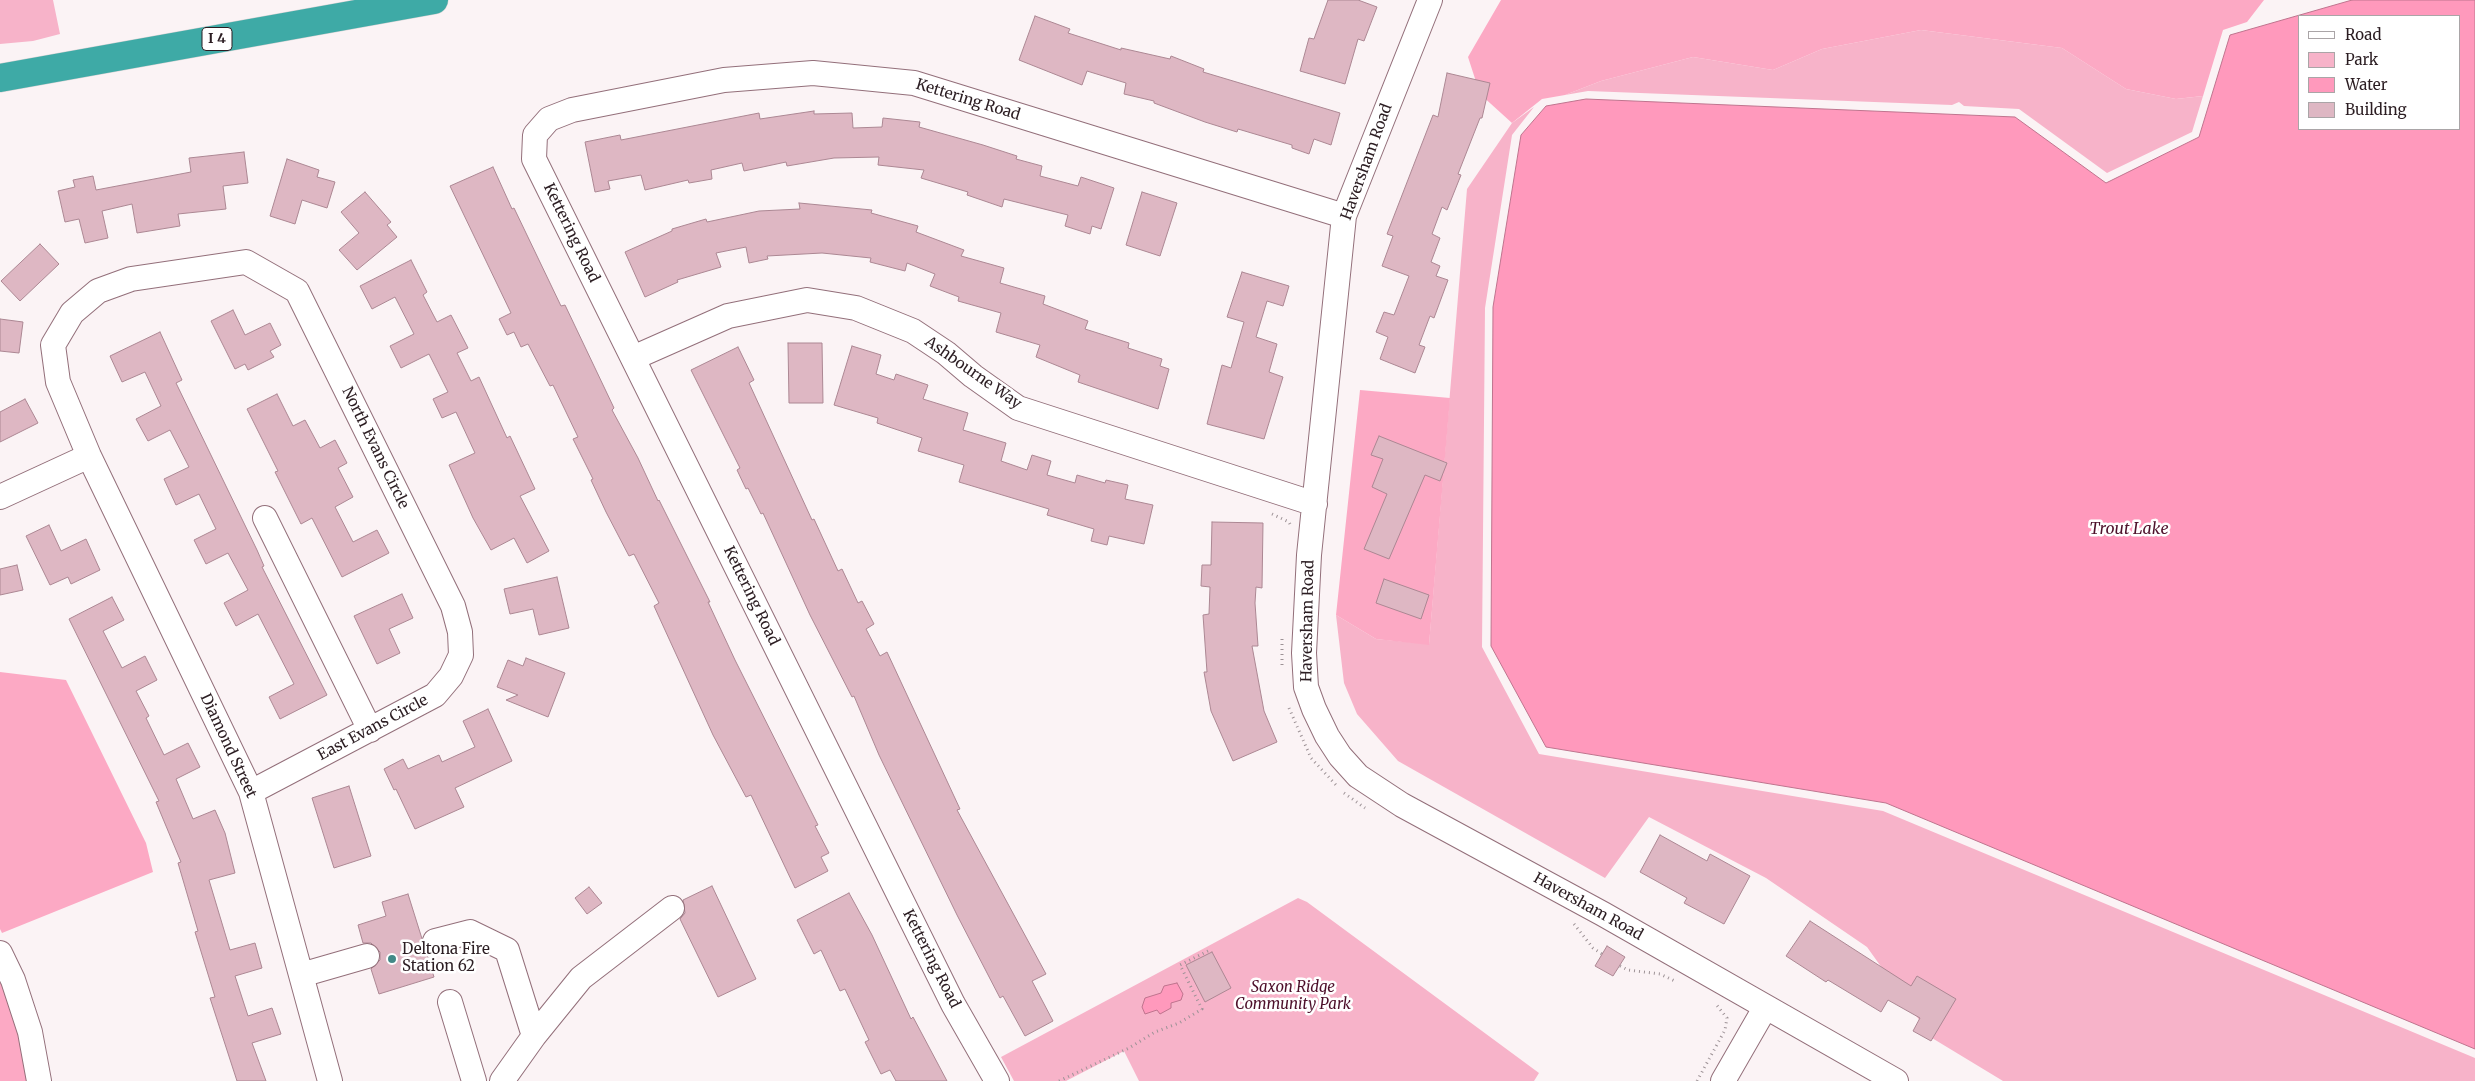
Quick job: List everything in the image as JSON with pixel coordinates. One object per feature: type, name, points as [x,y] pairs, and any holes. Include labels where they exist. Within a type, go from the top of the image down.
[{"type":"highway","name":"I 4","points":[[0,78],[434,0]]},
{"type":"street","name":"Haversham Road","points":[[1430,0],[1344,216],[1314,504],[1306,624],[1306,687],[1327,736],[1340,756],[1358,776],[1402,805],[1603,914],[1896,1081]]},
{"type":"street","name":"Kettering Road","points":[[997,1081],[953,1004],[534,159],[535,135],[550,120],[572,110],[724,80],[813,73],[914,83],[1344,216]]},
{"type":"street","name":"Diamond Street","points":[[297,290],[246,262],[131,279],[98,291],[72,313],[53,345],[58,382],[90,456],[251,792],[330,1081]]},
{"type":"street","name":"North Evans Circle","points":[[297,290],[453,606]]},
{"type":"street","name":"Ashbourne Way","points":[[633,358],[728,316],[808,300],[856,308],[913,332],[946,353],[972,376],[1018,408],[1314,504]]},
{"type":"street","points":[[0,497],[90,456]]},
{"type":"street","points":[[265,518],[370,730]]},
{"type":"street","name":"East Evans Circle","points":[[251,792],[435,695],[451,676],[460,655],[460,632],[453,606]]},
{"type":"street","points":[[502,1081],[534,1036],[581,978],[672,908]]},
{"type":"street","points":[[435,940],[470,932],[507,950],[534,1036]]},
{"type":"street","points":[[0,954],[13,980],[30,1032],[39,1081]]},
{"type":"street","points":[[301,975],[367,956]]},
{"type":"street","points":[[450,1002],[474,1081]]},
{"type":"street","points":[[1723,1081],[1765,1008]]},
{"type":"path","points":[[1268,512],[1289,522],[1293,533]]},
{"type":"path","points":[[1282,626],[1281,655],[1283,674]]},
{"type":"path","points":[[1287,700],[1294,723],[1311,758],[1348,798],[1371,812]]},
{"type":"path","points":[[1566,920],[1575,924],[1593,948],[1602,954]]},
{"type":"path","points":[[1059,1081],[1129,1048],[1155,1032],[1179,1023],[1202,1009],[1180,965],[1210,950]]},
{"type":"path","points":[[1620,966],[1628,970],[1660,974],[1681,985]]},
{"type":"path","points":[[1697,1081],[1725,1030],[1727,1018],[1714,1002]]},
{"type":"green space","points":[[0,0],[53,0],[60,34],[33,41],[0,44]]},
{"type":"green space","points":[[1921,30],[2062,48],[2126,89],[2176,99],[2203,96],[2192,132],[2107,173],[2019,109],[1964,106],[1959,102],[1952,105],[1588,91],[1565,95],[1601,81],[1693,57],[1773,70],[1822,49]]},
{"type":"green space","points":[[1534,107],[1512,135],[1485,308],[1482,647],[1539,754],[1883,811],[2475,1058],[2475,1081],[2003,1081],[1932,1038],[1867,947],[1766,878],[1649,817],[1605,878],[1398,761],[1357,714],[1344,683],[1336,615],[1376,639],[1429,644],[1467,189],[1512,123]]},
{"type":"green space","name":"Saxon Ridge Community Park","points":[[1298,898],[1307,902],[1539,1073],[1534,1081],[1139,1081],[1124,1051],[1066,1081],[1014,1081],[1001,1057]]},
{"type":"shaded area","points":[[1501,0],[2264,0],[2247,22],[2223,30],[2203,96],[2176,99],[2126,89],[2062,48],[1921,30],[1822,49],[1773,70],[1693,57],[1601,81],[1565,95],[1542,99],[1512,123],[1480,94],[1468,57]]},
{"type":"shaded area","points":[[1360,390],[1450,398],[1429,645],[1376,639],[1336,615]]},
{"type":"shaded area","points":[[0,672],[66,680],[146,843],[153,872],[2,933],[0,929]]},
{"type":"shaded area","points":[[0,978],[20,1035],[28,1081],[0,1081]]},
{"type":"water","name":"Trout Lake","points":[[2352,0],[2475,0],[2475,1049],[1886,803],[1546,747],[1491,646],[1493,307],[1521,135],[1546,106],[1586,99],[2015,117],[2106,183],[2199,137],[2230,35],[2298,15],[2298,130],[2460,130],[2460,15],[2300,15]]},
{"type":"water","points":[[1177,983],[1183,994],[1181,1000],[1171,1003],[1171,1008],[1160,1014],[1157,1010],[1145,1014],[1142,1007],[1145,998],[1161,993],[1164,986]]},
{"type":"building","points":[[1328,0],[1358,0],[1377,7],[1364,41],[1358,39],[1345,84],[1300,71],[1309,38],[1314,39]]},
{"type":"building","points":[[1035,16],[1070,29],[1068,33],[1121,50],[1121,48],[1170,59],[1171,56],[1204,69],[1203,72],[1340,113],[1331,145],[1314,139],[1309,154],[1292,148],[1292,145],[1238,129],[1237,132],[1154,103],[1154,101],[1124,94],[1126,83],[1087,71],[1082,85],[1019,60]]},
{"type":"building","points":[[1447,73],[1490,83],[1482,118],[1480,118],[1458,174],[1461,175],[1447,210],[1442,207],[1432,234],[1440,238],[1431,262],[1440,266],[1436,276],[1448,280],[1434,318],[1430,316],[1419,345],[1425,347],[1415,373],[1380,359],[1388,337],[1376,332],[1384,312],[1394,315],[1409,276],[1382,266],[1393,236],[1387,234],[1433,115],[1438,117]]},
{"type":"building","points":[[814,111],[814,114],[852,113],[853,128],[882,127],[883,118],[920,122],[919,127],[983,145],[1017,156],[1016,159],[1042,166],[1040,176],[1078,186],[1081,177],[1114,188],[1101,229],[1092,226],[1090,234],[1065,226],[1068,215],[1004,199],[1002,207],[967,195],[968,192],[921,178],[924,170],[878,165],[879,157],[834,158],[787,166],[786,162],[744,171],[742,163],[711,170],[712,179],[689,183],[688,180],[645,190],[641,175],[608,181],[610,189],[595,192],[585,142],[620,135],[621,140],[759,113],[760,119]]},
{"type":"building","points":[[244,152],[248,183],[223,186],[226,209],[178,214],[180,226],[137,233],[132,204],[102,211],[108,238],[85,243],[79,219],[65,222],[58,191],[75,187],[73,180],[93,176],[96,190],[191,172],[189,158]]},
{"type":"building","points":[[287,159],[319,170],[317,177],[335,182],[327,208],[302,200],[295,224],[270,216]]},
{"type":"building","points":[[493,167],[561,306],[565,305],[614,408],[612,410],[710,602],[708,602],[735,660],[818,825],[815,826],[829,853],[821,857],[828,871],[795,888],[751,795],[746,797],[713,735],[654,606],[659,603],[634,554],[629,556],[606,512],[591,480],[593,479],[573,439],[578,437],[553,385],[550,386],[528,344],[521,347],[514,332],[507,335],[499,319],[511,313],[450,186]]},
{"type":"building","points":[[365,192],[391,222],[387,225],[397,237],[357,270],[339,250],[359,233],[341,212]]},
{"type":"building","points":[[1142,192],[1177,203],[1160,256],[1126,245]]},
{"type":"building","points":[[799,203],[872,210],[871,213],[918,226],[916,232],[964,250],[961,256],[1004,268],[1000,283],[1045,296],[1043,304],[1088,321],[1085,329],[1129,343],[1128,348],[1162,359],[1160,366],[1169,369],[1158,409],[1078,382],[1080,375],[1036,357],[1040,345],[996,332],[1001,313],[958,301],[959,297],[930,286],[935,274],[907,263],[905,271],[870,262],[871,258],[822,253],[767,256],[768,259],[749,263],[746,247],[716,253],[721,267],[677,280],[678,282],[645,297],[625,252],[672,231],[672,229],[706,219],[707,222],[759,211],[800,209]]},
{"type":"building","points":[[40,244],[59,264],[20,301],[1,281]]},
{"type":"building","points":[[411,260],[427,292],[423,295],[437,322],[451,315],[468,348],[457,353],[471,381],[479,377],[507,438],[510,436],[535,489],[520,496],[549,551],[527,563],[514,538],[491,550],[473,518],[449,465],[475,453],[456,412],[442,418],[433,399],[448,392],[429,354],[401,368],[390,346],[414,334],[395,297],[372,309],[360,286]]},
{"type":"building","points":[[1242,272],[1289,286],[1283,306],[1267,301],[1256,337],[1277,344],[1269,372],[1283,377],[1264,439],[1207,424],[1222,365],[1231,368],[1244,322],[1227,317]]},
{"type":"building","points":[[233,310],[245,335],[270,323],[281,345],[270,351],[274,357],[248,370],[245,364],[235,369],[211,321]]},
{"type":"building","points":[[0,319],[23,322],[19,353],[0,351]]},
{"type":"building","points":[[160,332],[182,380],[176,383],[257,550],[264,566],[262,567],[327,695],[280,719],[269,697],[294,684],[258,614],[236,626],[224,603],[248,590],[228,553],[206,564],[194,540],[216,529],[199,494],[176,505],[164,479],[189,467],[170,430],[148,441],[136,419],[161,406],[145,372],[122,382],[110,356]]},
{"type":"building","points":[[788,343],[822,343],[823,403],[789,403]]},
{"type":"building","points":[[852,346],[881,355],[876,374],[894,380],[896,374],[928,385],[923,399],[968,413],[963,430],[1006,443],[1001,461],[1027,470],[1032,455],[1051,461],[1047,475],[1075,483],[1077,475],[1105,483],[1106,480],[1128,485],[1125,499],[1153,505],[1144,544],[1109,536],[1107,545],[1091,541],[1094,529],[1047,515],[1049,509],[959,482],[964,465],[918,451],[922,438],[877,423],[878,418],[834,405]]},
{"type":"building","points":[[738,347],[754,380],[749,383],[812,520],[814,519],[838,571],[842,569],[858,603],[862,601],[874,624],[866,629],[880,656],[887,652],[960,809],[957,810],[1046,974],[1032,981],[1053,1021],[1025,1036],[1003,996],[1000,998],[957,915],[879,755],[854,696],[852,697],[810,615],[763,513],[761,514],[748,488],[746,489],[737,470],[740,468],[691,370]]},
{"type":"building","points":[[277,394],[293,426],[305,420],[320,448],[335,440],[347,463],[338,468],[353,497],[335,507],[353,542],[377,530],[389,553],[342,577],[312,518],[301,524],[275,472],[278,471],[247,409]]},
{"type":"building","points":[[25,399],[38,423],[0,442],[0,412]]},
{"type":"building","points":[[1379,436],[1447,463],[1440,481],[1425,475],[1389,559],[1364,549],[1387,494],[1372,487],[1383,459],[1371,455]]},
{"type":"building","points":[[1212,522],[1263,523],[1262,588],[1256,587],[1255,603],[1258,646],[1252,646],[1264,711],[1277,742],[1233,761],[1211,711],[1204,672],[1207,672],[1203,615],[1209,614],[1210,587],[1201,586],[1202,565],[1211,565]]},
{"type":"building","points":[[49,525],[61,551],[86,539],[100,570],[71,584],[68,577],[50,585],[26,536]]},
{"type":"building","points":[[17,565],[23,590],[0,595],[0,569]]},
{"type":"building","points":[[557,577],[569,628],[539,635],[533,609],[510,614],[504,589]]},
{"type":"building","points":[[1384,579],[1429,595],[1421,619],[1376,603]]},
{"type":"building","points":[[402,594],[413,618],[389,629],[400,653],[377,664],[354,616]]},
{"type":"building","points":[[112,597],[124,620],[103,631],[122,668],[145,656],[157,680],[136,691],[149,716],[146,718],[164,755],[188,743],[200,767],[176,779],[193,819],[215,810],[225,833],[235,873],[209,880],[230,950],[255,943],[262,968],[235,976],[248,1016],[272,1008],[281,1034],[252,1043],[266,1081],[237,1081],[210,998],[215,997],[195,932],[198,931],[178,863],[181,862],[156,802],[159,801],[69,619]]},
{"type":"building","points":[[526,658],[565,673],[548,717],[506,700],[518,695],[497,687],[508,660],[523,666]]},
{"type":"building","points":[[488,709],[512,761],[455,788],[464,807],[415,829],[384,769],[403,759],[408,769],[439,755],[442,762],[475,747],[463,721]]},
{"type":"building","points":[[349,786],[371,856],[334,868],[312,798]]},
{"type":"building","points":[[1660,835],[1707,861],[1710,854],[1750,876],[1724,924],[1684,903],[1687,898],[1640,872]]},
{"type":"building","points":[[712,886],[756,979],[718,997],[680,919],[685,913],[683,900]]},
{"type":"building","points":[[589,887],[602,903],[587,914],[575,898]]},
{"type":"building","points":[[849,893],[872,935],[911,1019],[913,1017],[947,1081],[896,1081],[890,1070],[881,1074],[865,1042],[869,1040],[845,989],[840,991],[821,950],[814,954],[797,920]]},
{"type":"building","points":[[408,894],[434,977],[379,994],[371,969],[380,960],[380,952],[371,943],[363,943],[358,925],[386,916],[382,902]]},
{"type":"building","points":[[1810,921],[1911,986],[1917,976],[1956,999],[1931,1041],[1913,1031],[1920,1018],[1888,1000],[1881,1012],[1828,980],[1826,982],[1786,956]]},
{"type":"building","points":[[1607,946],[1625,957],[1613,976],[1595,966]]},
{"type":"building","points":[[1212,952],[1231,988],[1205,1002],[1186,965]]},
{"type":"place","name":"Deltona Fire Station 62","points":[[392,959]]}]
